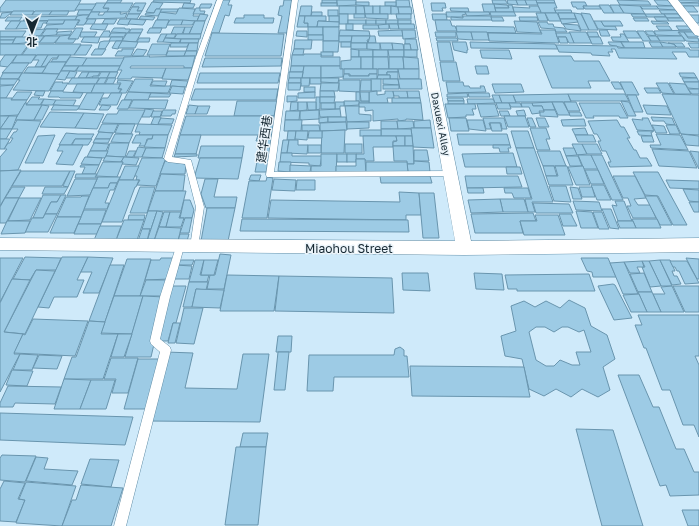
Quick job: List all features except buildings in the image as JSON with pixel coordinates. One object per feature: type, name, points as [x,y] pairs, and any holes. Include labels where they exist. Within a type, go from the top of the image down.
[{"type":"street","name":"Daxuexi Alley","points":[[417,0],[464,248]]},
{"type":"street","points":[[673,0],[699,33]]},
{"type":"street","name":"Miaohou Street","points":[[0,244],[187,247],[464,248],[699,245]]},
{"type":"lane","points":[[120,526],[166,350],[155,341],[165,297],[187,247],[200,207],[188,162],[168,158],[199,57],[220,0]]},
{"type":"lane","name":"建华西巷","points":[[295,0],[270,175],[450,174]]}]
